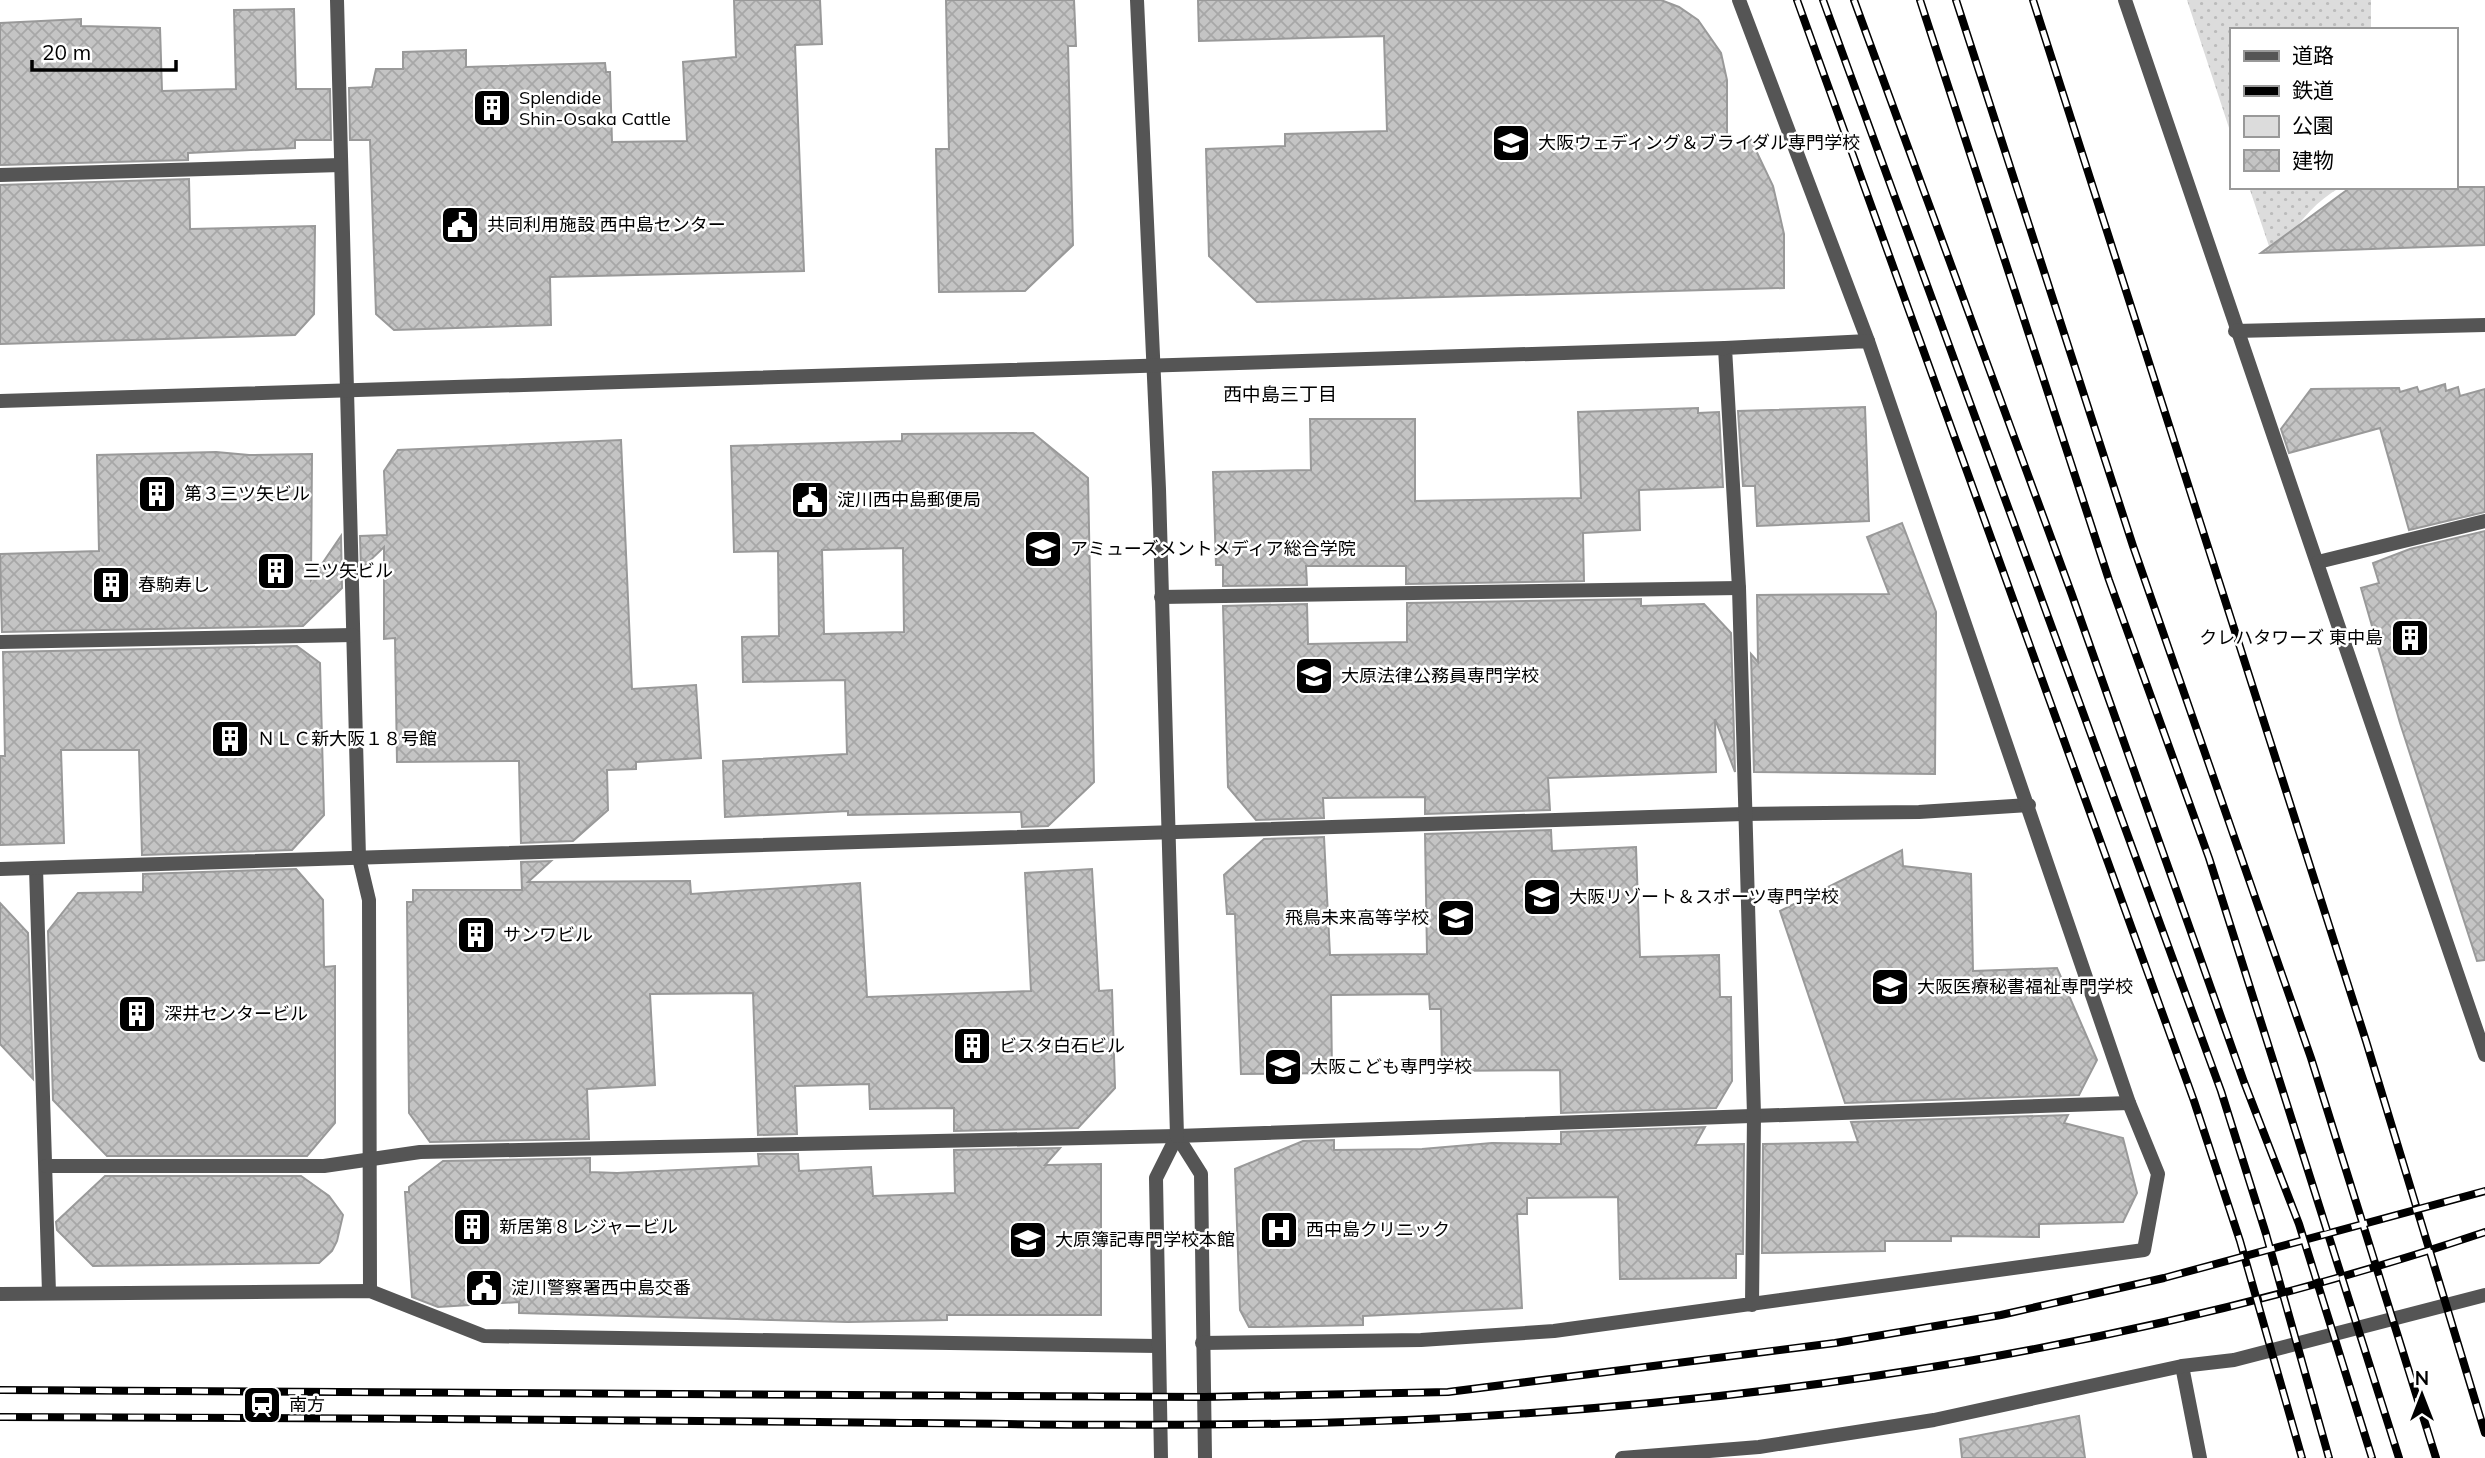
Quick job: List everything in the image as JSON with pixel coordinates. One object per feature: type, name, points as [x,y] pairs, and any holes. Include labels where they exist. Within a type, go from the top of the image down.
[{"type":"street","points":[[337,0],[359,858],[369,901],[370,1291]]},
{"type":"street","points":[[1137,0],[1154,364],[1177,1136],[1156,1178],[1161,1458]]},
{"type":"street","points":[[1202,1343],[1421,1340],[1554,1331],[2144,1250],[2158,1174],[2129,1103],[1868,341],[1739,0]]},
{"type":"street","points":[[2125,0],[2235,331],[2318,562],[2485,1055]]},
{"type":"street","points":[[0,175],[341,165]]},
{"type":"street","points":[[2235,331],[2485,325]]},
{"type":"street","points":[[0,401],[1725,348],[1868,341]]},
{"type":"street","points":[[1725,348],[1739,588],[1754,1115],[1752,1305]]},
{"type":"street","points":[[2318,562],[2485,521]]},
{"type":"street","points":[[1161,597],[1739,588]]},
{"type":"street","points":[[0,642],[353,635]]},
{"type":"street","points":[[0,869],[1744,814],[1919,812],[2029,805]]},
{"type":"street","points":[[36,868],[49,1293]]},
{"type":"street","points":[[46,1166],[324,1166],[420,1152],[1177,1136],[2129,1103]]},
{"type":"street","points":[[1177,1136],[1201,1174],[1205,1458]]},
{"type":"street","points":[[0,1294],[370,1291],[484,1336],[1158,1346]]},
{"type":"street","points":[[1622,1458],[1759,1452],[1934,1420],[2182,1366],[2234,1360],[2485,1295]]},
{"type":"street","points":[[2182,1366],[2200,1458]]},
{"type":"green space","points":[[2187,0],[2371,0],[2371,28],[2230,28],[2230,131]]},
{"type":"green space","points":[[2250,189],[2338,189],[2306,215],[2281,252],[2271,252]]},
{"type":"building","points":[[734,0],[820,0],[822,44],[795,45],[804,271],[550,277],[551,325],[394,330],[376,314],[370,140],[350,140],[349,88],[372,87],[376,69],[403,69],[403,52],[466,50],[466,67],[605,63],[606,72],[610,72],[612,142],[687,141],[683,62],[736,57]]},
{"type":"building","points":[[946,0],[1074,0],[1076,46],[1068,46],[1073,245],[1025,291],[939,292],[936,149],[949,149]]},
{"type":"building","points":[[1198,0],[1661,0],[1679,7],[1698,20],[1721,53],[1727,80],[1727,144],[1750,138],[1773,186],[1784,234],[1784,288],[1257,302],[1209,256],[1206,149],[1285,146],[1285,134],[1387,131],[1384,36],[1199,41]]},
{"type":"building","points":[[294,9],[296,89],[330,89],[331,140],[295,140],[295,148],[188,153],[188,160],[0,165],[0,23],[81,19],[81,26],[160,28],[162,91],[236,89],[234,10]]},
{"type":"building","points":[[189,179],[190,229],[315,226],[314,314],[295,335],[0,344],[0,185]]},
{"type":"building","points":[[2485,187],[2485,245],[2261,253],[2348,189]]},
{"type":"building","points":[[2445,384],[2446,391],[2458,387],[2460,396],[2485,389],[2485,512],[2409,530],[2380,428],[2289,453],[2281,429],[2311,389],[2399,388],[2400,392],[2417,387],[2419,392]]},
{"type":"building","points":[[1865,407],[1869,521],[1757,526],[1755,486],[1743,486],[1738,411]]},
{"type":"building","points":[[1698,408],[1698,413],[1719,412],[1723,487],[1639,490],[1640,530],[1583,533],[1584,581],[1406,584],[1406,566],[1306,566],[1307,585],[1223,586],[1223,565],[1216,565],[1213,472],[1311,470],[1310,419],[1415,419],[1415,501],[1581,498],[1578,412]]},
{"type":"building","points":[[1033,433],[1088,478],[1094,782],[1048,826],[1022,827],[1021,812],[848,815],[848,811],[725,817],[723,761],[847,754],[845,680],[743,682],[742,637],[779,636],[778,551],[734,552],[731,446],[902,441],[902,434]],"holes":[[[903,548],[904,632],[824,634],[822,550]]]},
{"type":"building","points":[[621,440],[632,689],[696,685],[701,758],[636,762],[636,769],[607,770],[608,810],[573,841],[521,843],[519,761],[397,762],[395,638],[384,639],[384,547],[361,569],[360,536],[387,535],[384,471],[398,450]]},
{"type":"building","points":[[216,452],[249,455],[312,454],[311,580],[341,536],[342,588],[303,626],[2,632],[0,554],[99,551],[97,455]]},
{"type":"building","points":[[1902,523],[1936,612],[1935,774],[1754,772],[1751,654],[1758,662],[1757,595],[1889,594],[1867,537]]},
{"type":"building","points":[[2485,531],[2485,960],[2477,961],[2400,723],[2361,588],[2379,583],[2373,563],[2410,549]]},
{"type":"building","points":[[1641,599],[1641,606],[1704,604],[1731,633],[1735,772],[1715,719],[1716,772],[1548,778],[1550,810],[1425,814],[1425,797],[1323,798],[1324,818],[1256,820],[1228,787],[1223,606],[1307,604],[1308,644],[1407,642],[1407,603]]},
{"type":"building","points":[[297,646],[320,663],[324,815],[292,850],[142,855],[139,750],[61,750],[64,843],[0,845],[0,756],[5,756],[3,652]]},
{"type":"building","points":[[1551,830],[1552,851],[1636,847],[1640,957],[1719,955],[1720,997],[1731,997],[1732,1081],[1716,1108],[1561,1113],[1560,1070],[1442,1071],[1441,1009],[1430,1009],[1429,994],[1331,995],[1332,1073],[1241,1074],[1235,914],[1227,914],[1224,875],[1264,839],[1324,837],[1330,955],[1427,954],[1425,834]]},
{"type":"building","name":"大阪医療秘書福祉専門学校","points":[[1902,850],[1903,866],[1971,874],[1973,971],[2057,968],[2097,1060],[2079,1095],[1845,1103],[1780,911]]},
{"type":"building","points":[[551,861],[528,882],[690,881],[691,894],[860,883],[867,997],[1031,991],[1025,873],[1092,869],[1099,991],[1112,990],[1115,1088],[1078,1128],[954,1131],[954,1108],[870,1109],[869,1084],[795,1086],[797,1134],[758,1135],[753,993],[650,994],[655,1085],[587,1089],[589,1139],[430,1142],[409,1113],[407,902],[413,902],[413,890],[522,890],[521,862]]},
{"type":"building","points":[[296,869],[323,900],[324,967],[335,966],[335,1123],[307,1156],[107,1156],[53,1100],[48,931],[78,893],[143,892],[143,874]]},
{"type":"building","points":[[0,903],[28,933],[33,1079],[0,1044]]},
{"type":"building","points":[[2068,1115],[2064,1123],[2123,1138],[2137,1193],[2123,1222],[2039,1224],[2039,1237],[1951,1236],[1951,1241],[1885,1241],[1885,1251],[1762,1253],[1763,1144],[1858,1142],[1851,1122]]},
{"type":"building","points":[[1705,1127],[1695,1145],[1744,1144],[1743,1254],[1736,1254],[1736,1278],[1620,1279],[1618,1197],[1527,1198],[1527,1214],[1517,1214],[1522,1308],[1363,1316],[1363,1325],[1268,1327],[1249,1327],[1240,1310],[1235,1169],[1303,1141],[1334,1140],[1334,1150],[1422,1149],[1492,1143],[1561,1144],[1561,1132]]},
{"type":"building","points":[[1060,1148],[1045,1165],[1101,1164],[1101,1315],[947,1315],[947,1320],[848,1322],[519,1313],[519,1302],[438,1307],[412,1297],[405,1192],[409,1192],[409,1187],[443,1161],[590,1158],[590,1172],[617,1173],[759,1166],[758,1154],[798,1154],[799,1171],[871,1167],[873,1196],[955,1193],[954,1150]]},
{"type":"building","points":[[105,1176],[301,1176],[329,1196],[343,1215],[332,1251],[319,1263],[93,1266],[57,1230],[56,1222]]},
{"type":"building","points":[[2079,1416],[2085,1458],[1962,1458],[1960,1439]]},
{"type":"railway","points":[[1797,0],[2194,1101],[2240,1241],[2302,1458]]},
{"type":"railway","points":[[1823,0],[2221,1091],[2266,1234],[2329,1458]]},
{"type":"railway","points":[[1854,0],[2072,595],[2244,1082],[2299,1224],[2372,1458]]},
{"type":"railway","points":[[1920,0],[2109,580],[2209,858],[2399,1458]]},
{"type":"railway","points":[[1956,0],[2133,546],[2311,1058],[2436,1458]]},
{"type":"railway","points":[[2033,0],[2366,1041],[2485,1433]]},
{"type":"railway","points":[[0,1390],[1204,1397],[1448,1392],[1835,1343],[2001,1315],[2164,1278],[2485,1191]]},
{"type":"railway","points":[[0,1417],[1212,1425],[1447,1418],[1578,1409],[1841,1381],[1973,1360],[2103,1335],[2233,1306],[2360,1271],[2485,1232]]},
{"type":"place","name":"Splendide Shin-Osaka Cattle","points":[[492,108]]},
{"type":"place","name":"大阪ウェディング＆ブライダル専門学校","points":[[1511,143]]},
{"type":"place","name":"共同利用施設 西中島センター","points":[[460,225]]},
{"type":"place","name":"第３三ツ矢ビル","points":[[157,494]]},
{"type":"place","name":"淀川西中島郵便局","points":[[810,500]]},
{"type":"place","name":"アミューズメントメディア総合学院","points":[[1043,549]]},
{"type":"place","name":"三ツ矢ビル","points":[[276,571]]},
{"type":"place","name":"春駒寿し","points":[[111,585]]},
{"type":"place","name":"クレハタワーズ 東中島","points":[[2410,638]]},
{"type":"place","name":"大原法律公務員専門学校","points":[[1314,676]]},
{"type":"place","name":"ＮＬＣ新大阪１８号館","points":[[230,739]]},
{"type":"place","name":"大阪リゾート＆スポーツ専門学校","points":[[1542,897]]},
{"type":"place","name":"飛鳥未来高等学校","points":[[1456,918]]},
{"type":"place","name":"サンワビル","points":[[476,935]]},
{"type":"place","name":"大阪医療秘書福祉専門学校","points":[[1890,987]]},
{"type":"place","name":"深井センタービル","points":[[137,1014]]},
{"type":"place","name":"ビスタ白石ビル","points":[[972,1046]]},
{"type":"place","name":"大阪こども専門学校","points":[[1283,1067]]},
{"type":"place","name":"新居第８レジャービル","points":[[472,1227]]},
{"type":"place","name":"西中島クリニック","points":[[1279,1230]]},
{"type":"place","name":"大原簿記専門学校本館","points":[[1028,1240]]},
{"type":"place","name":"淀川警察署西中島交番","points":[[484,1288]]},
{"type":"place","name":"南方","points":[[262,1405]]},
{"type":"district","name":"西中島三丁目","points":[[1280,394]]}]
